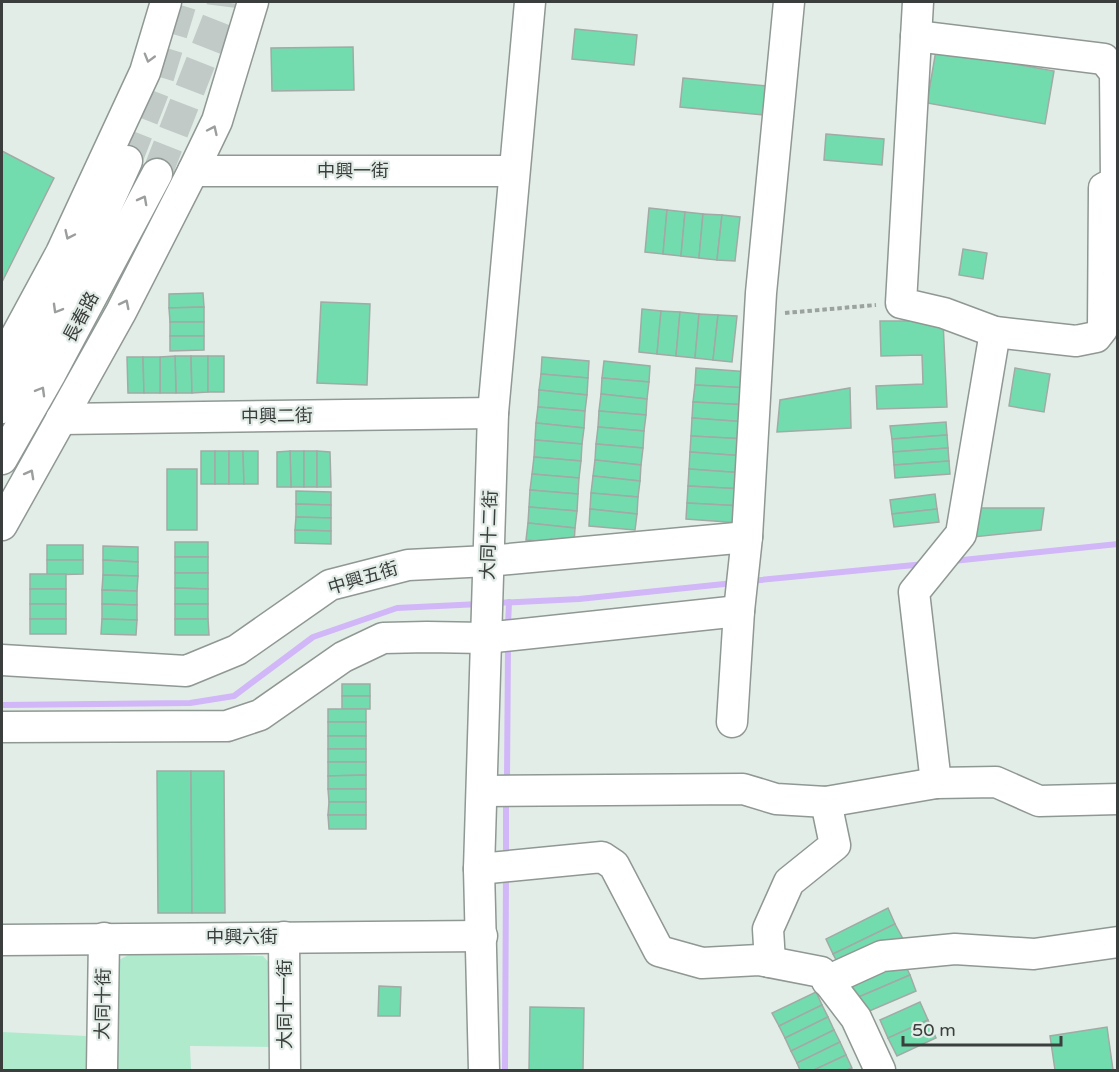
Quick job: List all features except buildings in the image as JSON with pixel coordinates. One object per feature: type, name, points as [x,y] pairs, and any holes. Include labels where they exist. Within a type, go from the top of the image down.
[{"type":"street","points":[[2,362],[61,253],[145,72],[166,2]]},
{"type":"street","points":[[2,525],[121,312],[217,121],[253,2]]},
{"type":"street","name":"大同十二街","points":[[484,1071],[479,869],[493,413],[530,2]]},
{"type":"street","points":[[732,722],[746,544],[761,293],[789,2]]},
{"type":"street","points":[[916,36],[1104,59],[1115,74],[1117,181],[1104,188],[1103,328],[1096,337],[1076,341],[995,332],[944,313],[901,303],[916,36],[918,2]]},
{"type":"street","name":"長春路","points":[[2,408],[67,293],[127,161]]},
{"type":"street","name":"中興一街","points":[[193,171],[514,171]]},
{"type":"street","name":"長春路","points":[[2,459],[51,373],[157,174]]},
{"type":"street","points":[[936,783],[914,592],[961,534],[995,332]]},
{"type":"street","name":"中興二街","points":[[61,419],[493,413]]},
{"type":"street","name":"中興五街","points":[[2,660],[186,671],[237,650],[330,585],[408,565],[488,562],[746,544]]},
{"type":"street","points":[[2,727],[227,726],[260,714],[343,657],[383,638],[485,638],[740,602]]},
{"type":"street","points":[[483,791],[743,789],[776,799],[826,802],[936,783],[996,782],[1040,801],[1118,799]]},
{"type":"street","points":[[770,962],[768,929],[789,882],[835,845],[826,802]]},
{"type":"street","points":[[479,869],[602,856],[614,865],[659,951],[702,963],[759,960],[821,972],[856,1018],[880,1071]]},
{"type":"street","name":"中興六街","points":[[2,940],[482,936]]},
{"type":"street","name":"大同十一街","points":[[284,937],[285,1071]]},
{"type":"street","name":"大同十街","points":[[102,1071],[104,938]]},
{"type":"street","points":[[827,981],[882,956],[955,950],[1034,954],[1118,942]]},
{"type":"path","points":[[784,313],[901,303]]},
{"type":"green space","points":[[136,951],[263,956],[273,967],[275,1047],[190,1046],[191,1070],[118,1070],[119,960]]},
{"type":"green space","points":[[2,1032],[87,1036],[87,1070],[2,1070]]},
{"type":"waterway","points":[[953,561],[1118,544]]},
{"type":"waterway","points":[[750,581],[925,564]]},
{"type":"waterway","points":[[496,603],[579,599],[734,583]]},
{"type":"waterway","points":[[508,626],[509,602]]},
{"type":"waterway","points":[[2,705],[190,703],[234,696],[313,637],[397,608],[480,604]]},
{"type":"waterway","points":[[507,782],[508,645]]},
{"type":"waterway","points":[[506,798],[506,857]]},
{"type":"waterway","points":[[505,1070],[506,873]]},
{"type":"tunnel","points":[[127,161],[157,84],[182,2]]},
{"type":"tunnel","points":[[157,174],[221,10],[222,2]]}]
